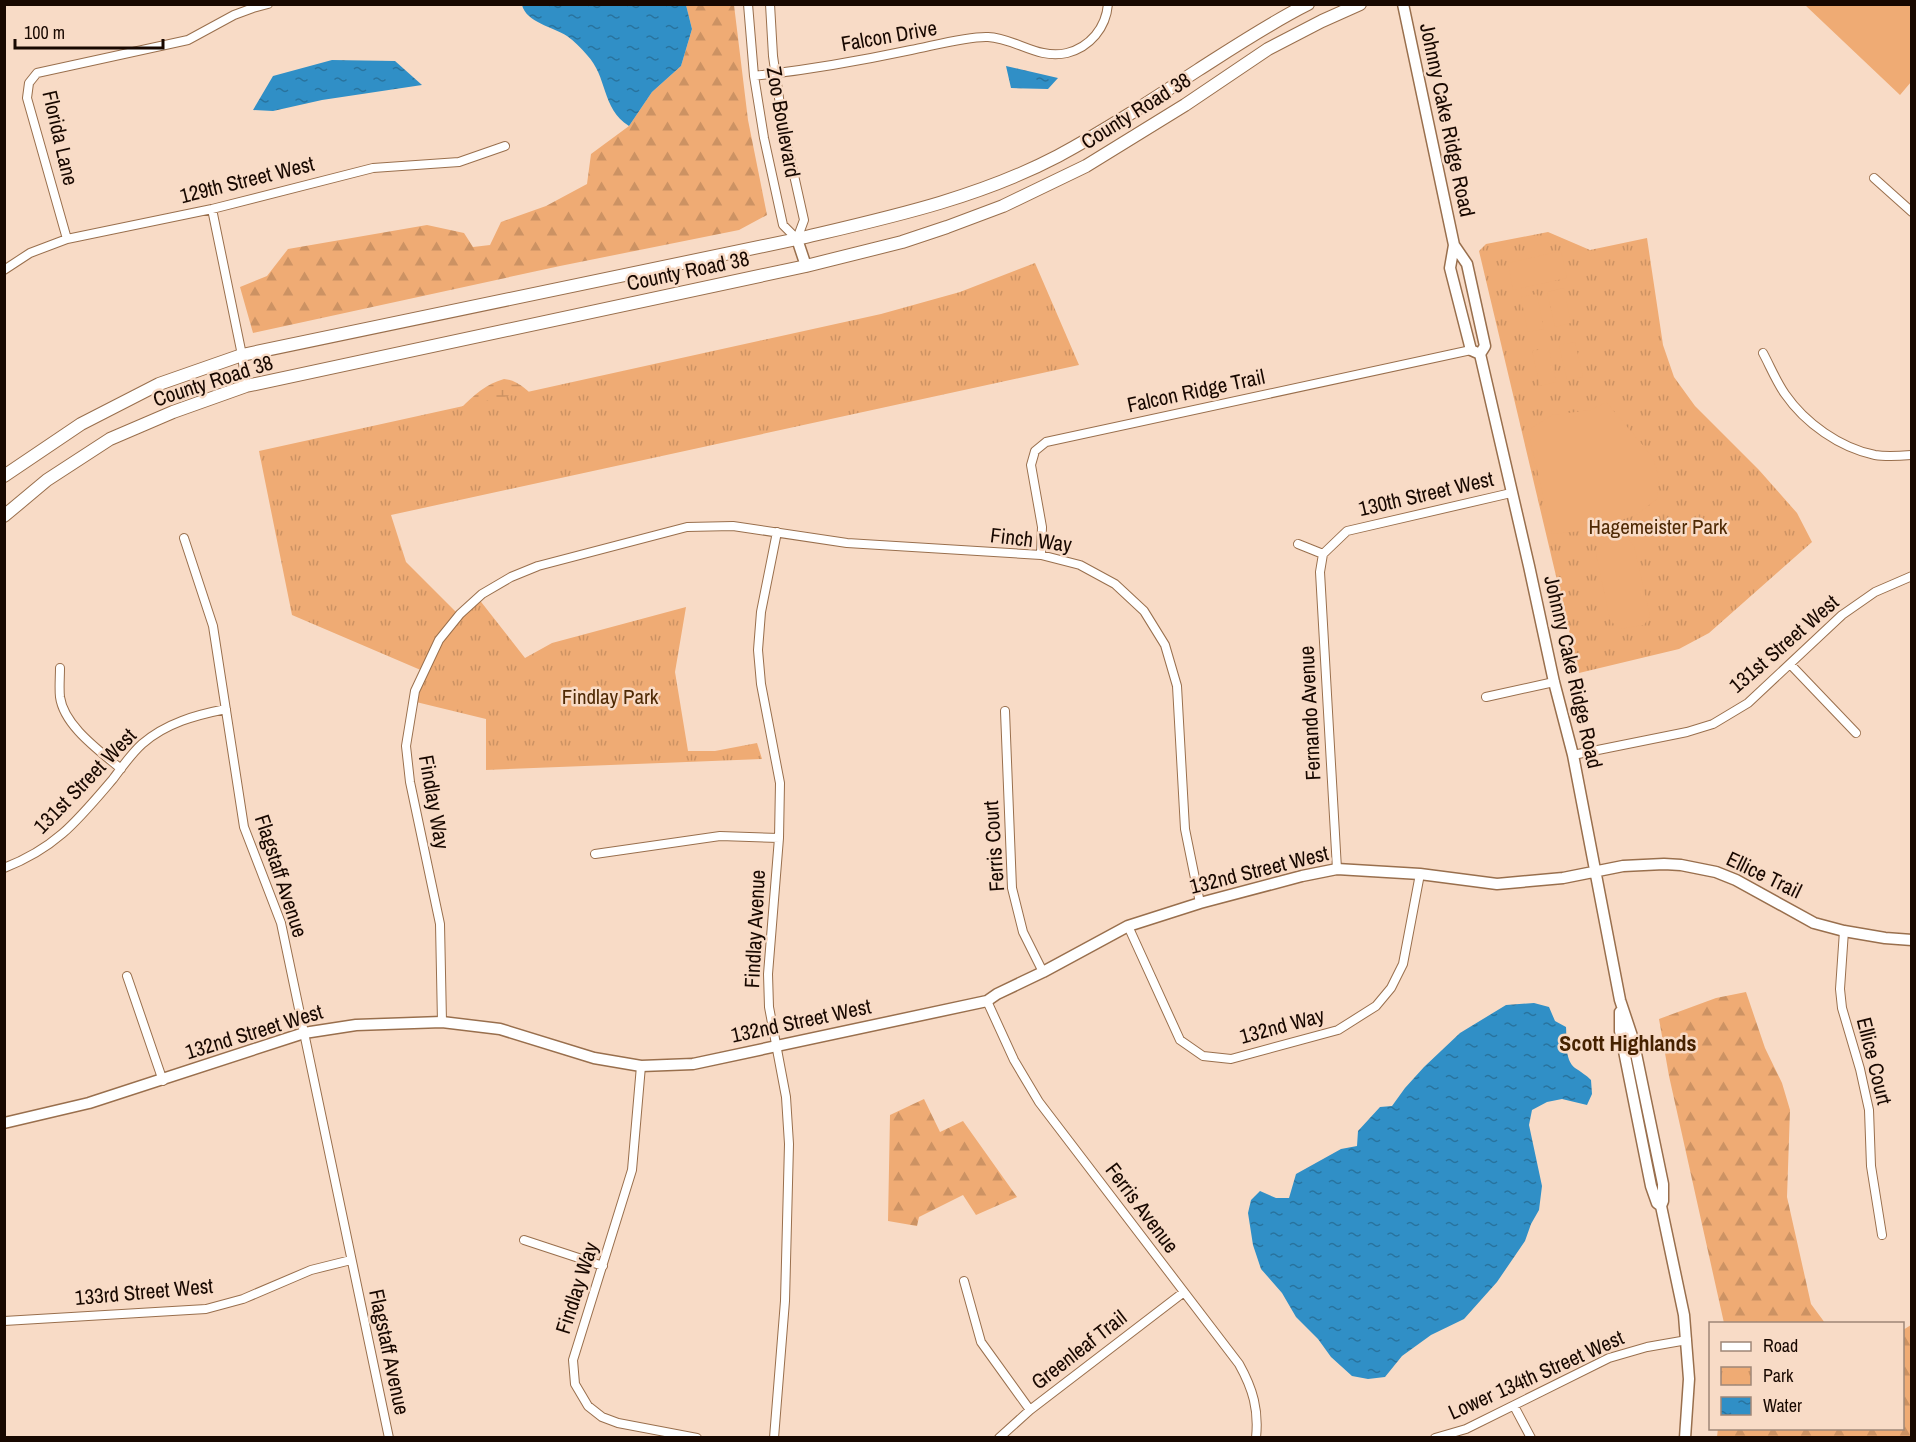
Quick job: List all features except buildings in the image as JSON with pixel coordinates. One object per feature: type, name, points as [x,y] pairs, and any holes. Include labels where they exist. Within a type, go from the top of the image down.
[{"type":"main road","name":"County Road 38","points":[[4,476],[81,424],[159,384],[242,355],[871,223],[954,199],[1055,157],[1105,130],[1245,40],[1308,4]]},
{"type":"main road","name":"County Road 38","points":[[4,516],[47,480],[110,439],[173,412],[246,386],[806,266],[902,242],[1003,206],[1086,166],[1185,105],[1268,49],[1360,4]]},
{"type":"street","name":"Florida Lane","points":[[67,238],[27,98],[29,83],[37,73],[188,40],[234,15],[268,4]]},
{"type":"street","name":"Zoo Boulevard","points":[[748,4],[754,76],[764,138],[783,225],[797,239],[806,266]]},
{"type":"street","points":[[770,4],[783,126],[804,220],[797,239]]},
{"type":"street","name":"Falcon Drive","points":[[754,76],[988,37],[1037,52],[1064,54],[1081,47],[1094,38],[1103,23],[1108,4]]},
{"type":"street","name":"Johnny Cake Ridge Road","points":[[1403,4],[1454,244]]},
{"type":"street","name":"129th Street West","points":[[4,270],[30,253],[67,238],[212,209],[373,168],[459,162],[505,146]]},
{"type":"street","points":[[1874,178],[1911,212]]},
{"type":"street","points":[[212,209],[242,355],[246,386]]},
{"type":"street","points":[[1454,244],[1467,264],[1485,346],[1475,352],[1450,268],[1454,244]]},
{"type":"street","name":"Johnny Cake Ridge Road","points":[[1475,352],[1529,566],[1554,682],[1573,755],[1620,1000],[1633,1039],[1663,1184],[1661,1204],[1687,1340],[1689,1379],[1685,1437]]},
{"type":"street","name":"Falcon Ridge Trail","points":[[1041,555],[1042,527],[1031,465],[1035,451],[1046,442],[1475,352]]},
{"type":"street","points":[[1763,353],[1785,393],[1797,409],[1832,437],[1847,446],[1876,455],[1890,457],[1911,455]]},
{"type":"street","name":"130th Street West","points":[[1323,554],[1347,531],[1511,493]]},
{"type":"street","name":"Findlay Way","points":[[441,1022],[440,924],[410,782],[406,746],[415,691],[439,640],[460,614],[482,594],[510,577],[538,566],[687,527],[733,526],[777,532]]},
{"type":"street","name":"Finch Way","points":[[777,532],[847,543],[1041,555],[1080,565],[1115,584],[1144,611],[1165,645],[1176,686],[1185,829],[1200,903]]},
{"type":"street","name":"Findlay Avenue","points":[[774,1437],[785,1301],[789,1144],[786,1097],[770,1007],[768,974],[779,838],[780,783],[760,684],[758,650],[761,612],[777,532]]},
{"type":"street","name":"Flagstaff Avenue","points":[[184,538],[213,626],[244,826],[281,923],[388,1437]]},
{"type":"street","points":[[1298,544],[1323,554]]},
{"type":"street","name":"Fernando Avenue","points":[[1323,554],[1320,572],[1337,869]]},
{"type":"street","name":"131st Street West","points":[[1573,755],[1687,732],[1713,724],[1748,703],[1842,615],[1875,592],[1911,576]]},
{"type":"street","points":[[1790,664],[1856,733]]},
{"type":"street","points":[[60,668],[60,697],[64,709],[77,730],[121,769]]},
{"type":"street","points":[[1486,697],[1554,682]]},
{"type":"street","name":"131st Street West","points":[[4,868],[44,850],[78,821],[142,744],[168,726],[196,715],[226,709]]},
{"type":"street","name":"Ferris Court","points":[[1005,711],[1012,888],[1023,932],[1043,972]]},
{"type":"street","points":[[595,854],[720,836],[779,838]]},
{"type":"street","name":"Ellice Trail","points":[[1596,871],[1652,864],[1698,868],[1736,880],[1814,923],[1885,938],[1911,939]]},
{"type":"street","name":"132nd Street West","points":[[4,1123],[89,1103],[163,1081],[304,1033],[356,1025],[441,1022],[500,1029],[594,1058],[641,1066],[693,1064],[987,1001],[1128,926],[1200,903],[1302,876],[1337,869],[1420,874],[1497,884],[1563,878],[1596,871]]},
{"type":"street","name":"132nd Way","points":[[1128,926],[1180,1040],[1203,1056],[1231,1059],[1338,1030],[1376,1006],[1391,988],[1402,964],[1420,874]]},
{"type":"street","name":"Ellice Court","points":[[1844,931],[1840,990],[1842,1008],[1869,1110],[1871,1166],[1882,1235]]},
{"type":"street","points":[[127,976],[163,1081]]},
{"type":"street","name":"Johnny Cake Ridge Road","points":[[1620,1000],[1620,1031],[1634,1102],[1651,1186],[1657,1203],[1661,1204]]},
{"type":"street","name":"Ferris Avenue","points":[[987,1001],[1014,1060],[1039,1102],[1239,1364],[1250,1383],[1258,1419],[1257,1437]]},
{"type":"street","name":"Findlay Way","points":[[641,1066],[632,1170],[573,1360],[576,1384],[588,1406],[602,1417],[618,1423],[697,1437]]},
{"type":"street","points":[[525,1240],[603,1266]]},
{"type":"street","name":"133rd Street West","points":[[4,1321],[206,1309],[243,1299],[311,1270],[351,1260]]},
{"type":"street","points":[[964,1281],[981,1342],[1030,1410]]},
{"type":"street","name":"Greenleaf Trail","points":[[999,1437],[1030,1410],[1184,1292]]},
{"type":"street","name":"Lower 134th Street West","points":[[1435,1437],[1466,1429],[1609,1358],[1647,1347],[1687,1340]]},
{"type":"street","points":[[1514,1406],[1531,1437]]},
{"type":"green space","points":[[686,5],[734,5],[748,120],[767,215],[739,230],[560,266],[253,333],[240,287],[267,276],[288,249],[427,225],[464,233],[473,247],[490,245],[501,222],[546,206],[587,184],[591,154],[629,126],[652,92],[681,66],[692,29]]},
{"type":"green space","points":[[1805,5],[1911,5],[1911,82],[1900,95]]},
{"type":"green space","name":"Hagemeister Park","points":[[1548,232],[1590,250],[1647,238],[1663,345],[1674,377],[1695,406],[1759,470],[1797,513],[1812,542],[1709,633],[1679,649],[1579,673],[1479,251],[1486,244]]},
{"type":"green space","points":[[1561,251],[1567,278],[1513,290],[1508,263]]},
{"type":"green space","name":"Findlay Park","points":[[1035,263],[1079,365],[391,515],[406,562],[459,615],[478,598],[525,658],[552,643],[686,607],[675,672],[688,751],[715,751],[757,743],[762,759],[486,770],[486,719],[412,701],[423,671],[292,615],[259,451],[881,314],[960,292]]},
{"type":"green space","points":[[1564,288],[1571,323],[1555,327],[1547,292]]},
{"type":"green space","points":[[1537,294],[1544,329],[1528,332],[1521,297]]},
{"type":"green space","points":[[1575,342],[1583,377],[1567,380],[1559,345]]},
{"type":"green space","points":[[1549,348],[1556,382],[1540,386],[1532,351]]},
{"type":"green space","points":[[504,379],[518,384],[538,401],[461,408],[481,390]]},
{"type":"green space","points":[[1606,402],[1652,456],[1659,476],[1657,499],[1636,515],[1591,530],[1552,534],[1528,430],[1552,415],[1591,410]]},
{"type":"green space","points":[[1628,539],[1634,546],[1650,616],[1644,625],[1619,629],[1610,620],[1596,554],[1602,544]]},
{"type":"green space","points":[[1746,992],[1765,1048],[1782,1083],[1790,1110],[1787,1197],[1811,1304],[1824,1322],[1724,1322],[1669,1076],[1659,1019],[1716,998]]},
{"type":"green space","points":[[924,1099],[940,1132],[963,1121],[1017,1197],[976,1215],[963,1195],[919,1217],[917,1226],[888,1221],[890,1115]]},
{"type":"green space","points":[[1911,1325],[1911,1437],[1717,1437],[1718,1430],[1904,1430],[1904,1329]]},
{"type":"water","points":[[522,5],[686,5],[692,29],[681,66],[652,92],[629,126],[614,110],[594,64],[585,52],[567,36],[534,20]]},
{"type":"water","points":[[332,60],[395,61],[422,85],[322,100],[273,111],[253,110],[273,76]]},
{"type":"water","points":[[1006,66],[1058,78],[1048,89],[1011,88]]},
{"type":"water","points":[[1534,1003],[1549,1007],[1555,1021],[1566,1027],[1569,1060],[1575,1068],[1591,1080],[1592,1094],[1587,1105],[1562,1099],[1547,1102],[1532,1110],[1529,1125],[1542,1186],[1539,1210],[1525,1241],[1497,1282],[1464,1319],[1431,1335],[1402,1356],[1385,1377],[1368,1379],[1352,1376],[1331,1357],[1318,1339],[1296,1317],[1282,1293],[1261,1269],[1253,1245],[1248,1213],[1251,1200],[1260,1191],[1276,1198],[1289,1198],[1296,1174],[1341,1149],[1357,1146],[1358,1131],[1380,1107],[1392,1106],[1424,1067],[1460,1033],[1506,1005]]},
{"type":"district","name":"Scott Highlands","points":[[1628,1043]]}]
